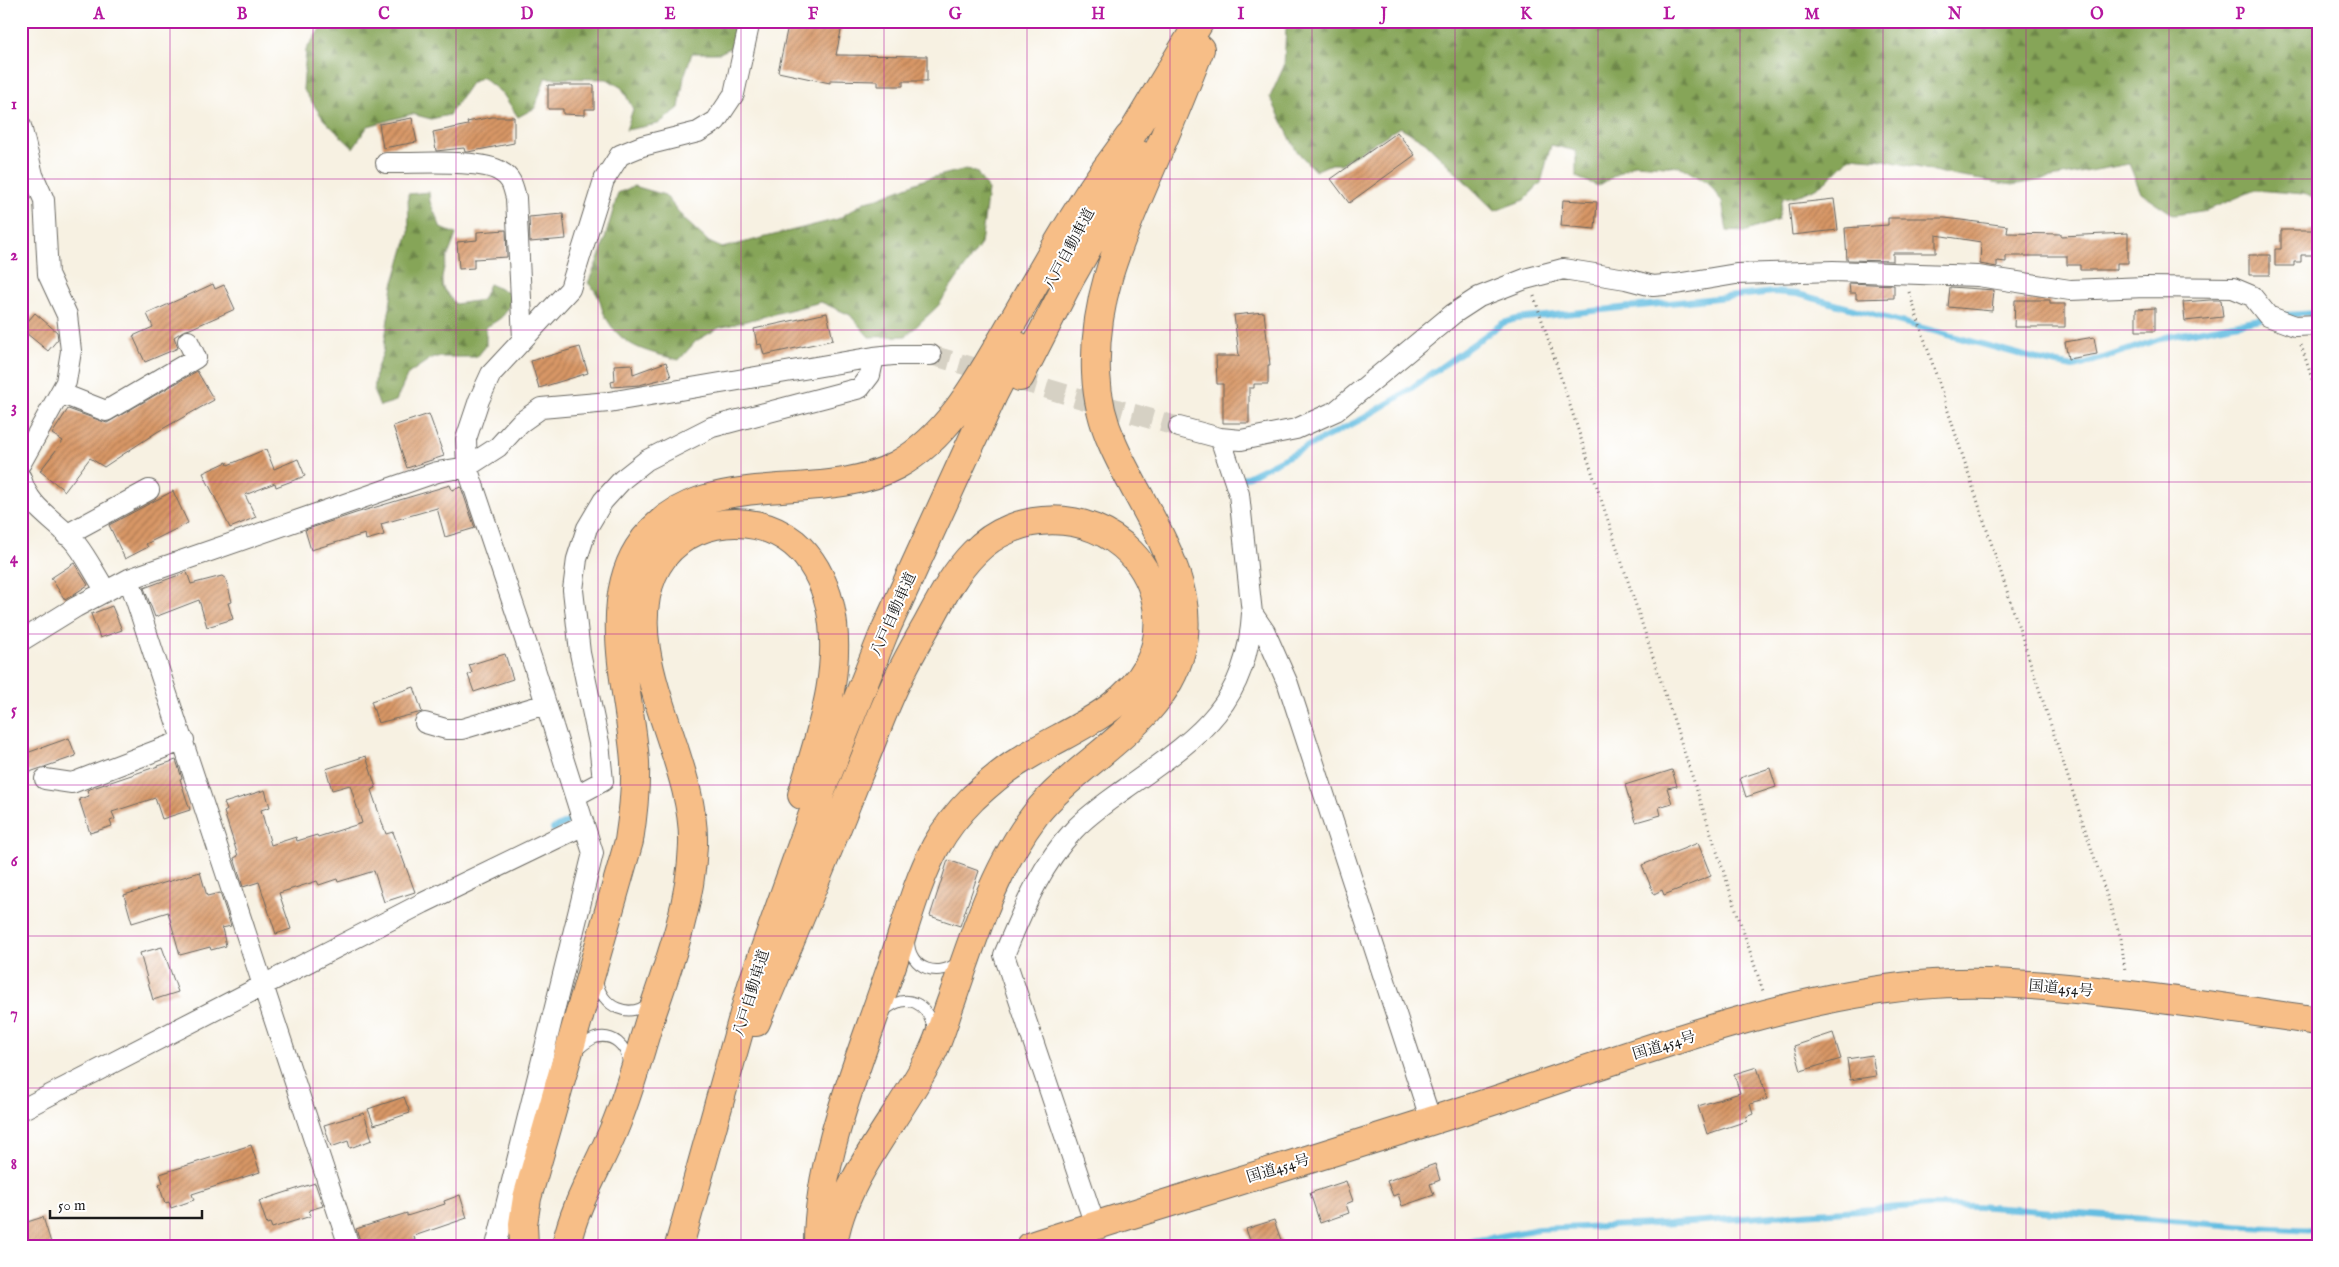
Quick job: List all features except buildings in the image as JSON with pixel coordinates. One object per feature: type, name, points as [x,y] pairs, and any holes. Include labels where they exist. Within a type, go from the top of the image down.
[{"type":"highway","name":"八戸自動車道","points":[[679,1246],[752,985],[824,783],[884,633],[993,395],[1058,269],[1129,137],[1200,21]]},
{"type":"highway","name":"八戸自動車道","points":[[695,1246],[756,1022],[830,810],[908,616],[1008,401],[1071,277],[1216,21]]},
{"type":"highway","points":[[833,1246],[835,1228],[847,1196],[932,1053],[969,952],[1002,870],[1024,831],[1051,797],[1128,730],[1150,706],[1167,683],[1182,649],[1184,609],[1174,568],[1112,443],[1101,409],[1096,375],[1097,337],[1100,302],[1113,257],[1164,139],[1200,49]]},
{"type":"highway","points":[[524,1246],[523,1224],[527,1198],[624,863],[633,815],[635,764],[620,630],[624,586],[638,549],[665,520],[681,509],[700,500],[723,494],[859,478],[896,465],[913,455],[942,428],[960,407],[981,375],[1081,204],[1129,137]]},
{"type":"highway","points":[[756,1022],[898,678],[960,569],[975,551],[992,537],[1036,520],[1076,523],[1096,529],[1113,538],[1139,562],[1155,595],[1158,633],[1155,651],[1138,681],[1112,706],[1020,760],[974,797],[953,819],[937,845],[909,917],[871,1026],[826,1172],[820,1199],[818,1246]]},
{"type":"highway","points":[[566,1246],[574,1218],[618,1120],[684,913],[689,888],[693,842],[692,821],[686,783],[646,651],[643,628],[647,589],[653,573],[662,558],[674,544],[697,530],[724,524],[760,526],[793,542],[818,571],[826,590],[834,631],[831,684],[825,717],[780,869],[752,985]]},
{"type":"highway","name":"国道454号","points":[[1031,1246],[1770,1013],[1842,996],[1920,985],[1995,982],[2129,994],[2318,1021]]},
{"type":"street","points":[[496,1246],[593,853],[546,704],[467,467],[466,439],[479,400],[491,374],[570,288],[597,197],[604,180],[620,155],[642,146],[698,132],[716,121],[734,94],[750,21]]},
{"type":"street","points":[[21,126],[33,175],[44,200],[48,274],[67,315],[70,351],[66,382],[21,463]]},
{"type":"street","points":[[386,163],[466,164],[492,167],[502,172],[512,181],[516,198],[523,339]]},
{"type":"street","points":[[1179,427],[1220,438],[1241,440],[1296,429],[1336,411],[1453,314],[1479,297],[1525,279],[1563,268],[1626,279],[1653,286],[1736,274],[1833,271],[1978,276],[2070,290],[2145,286],[2233,288],[2252,296],[2268,316],[2295,326],[2318,325]]},
{"type":"street","points":[[60,393],[106,411],[196,358],[188,341]]},
{"type":"street","points":[[21,641],[129,579],[436,472],[467,467],[498,447],[520,423],[541,408],[609,402],[874,357],[931,355]]},
{"type":"street","points":[[575,796],[603,781],[599,743],[580,653],[573,590],[576,559],[587,528],[603,500],[623,479],[647,460],[712,427],[860,388],[870,375],[874,357]]},
{"type":"street","points":[[1095,1225],[1004,955],[1028,897],[1053,854],[1099,808],[1180,750],[1204,728],[1222,707],[1245,662],[1250,642],[1252,614],[1239,494],[1220,438]]},
{"type":"street","points":[[21,478],[24,489],[38,509],[76,544],[106,591]]},
{"type":"street","points":[[66,535],[149,490]]},
{"type":"street","points":[[129,579],[184,740],[349,1246]]},
{"type":"street","points":[[1252,614],[1265,632],[1288,684],[1432,1121]]},
{"type":"street","points":[[425,723],[446,729],[462,729],[546,704]]},
{"type":"street","points":[[46,779],[72,783],[184,740]]},
{"type":"street","points":[[21,1110],[422,903],[584,825]]},
{"type":"lane","points":[[909,917],[909,948],[913,958],[920,966],[932,970],[945,969],[956,964],[969,952]]},
{"type":"lane","points":[[595,961],[597,983],[601,995],[607,1003],[617,1009],[639,1008],[649,1003],[660,991]]},
{"type":"lane","points":[[871,1026],[894,1003],[908,1000],[919,1004],[927,1011],[935,1033],[932,1053]]},
{"type":"lane","points":[[563,1075],[575,1052],[587,1042],[597,1038],[608,1038],[618,1042],[624,1048],[628,1058],[629,1084]]},
{"type":"path","points":[[1902,272],[2121,939],[2129,994]]},
{"type":"path","points":[[1525,279],[1536,300],[1770,1013]]},
{"type":"path","points":[[2295,326],[2318,397]]},
{"type":"green space","points":[[325,21],[741,21],[734,46],[720,53],[692,53],[684,77],[679,108],[658,124],[626,130],[633,109],[622,88],[607,79],[545,78],[535,108],[518,117],[503,94],[482,77],[471,83],[449,115],[431,119],[412,114],[368,126],[353,148],[324,120],[303,89],[306,50]]},
{"type":"green space","points":[[1289,21],[2318,21],[2318,201],[2304,194],[2255,190],[2208,210],[2174,215],[2141,193],[2129,164],[2013,185],[1956,176],[1884,160],[1851,157],[1821,185],[1804,193],[1783,198],[1778,220],[1744,232],[1727,231],[1722,202],[1710,184],[1681,167],[1634,164],[1598,186],[1576,177],[1576,151],[1551,145],[1541,183],[1524,200],[1495,211],[1425,142],[1400,127],[1341,164],[1331,164],[1315,171],[1296,150],[1270,97],[1284,66],[1286,28]]},
{"type":"green space","points":[[962,170],[976,171],[988,190],[981,244],[938,306],[906,336],[869,337],[850,315],[821,302],[719,328],[696,341],[679,360],[639,348],[622,338],[608,321],[599,298],[588,283],[601,252],[618,193],[634,186],[665,195],[685,220],[709,242],[722,248],[838,219],[866,201],[926,179]]},
{"type":"green space","points":[[429,192],[430,202],[441,228],[456,234],[442,276],[443,288],[455,304],[482,300],[489,284],[512,294],[504,315],[486,327],[486,346],[477,357],[433,357],[408,374],[396,401],[380,406],[374,393],[376,370],[383,353],[393,285],[409,232],[408,194]]},
{"type":"waterway","points":[[1237,482],[1362,419],[1400,396],[1503,323],[1516,319],[1774,292],[1798,294],[2048,362],[2073,367],[2166,337],[2265,318]]},
{"type":"waterway","points":[[2284,315],[2318,313]]},
{"type":"waterway","points":[[553,829],[573,819]]},
{"type":"waterway","points":[[1457,1246],[1473,1241],[1539,1229],[1676,1223],[1929,1205],[1975,1206],[2249,1227],[2318,1230]]},
{"type":"tunnel","points":[[931,355],[1179,427]]}]
